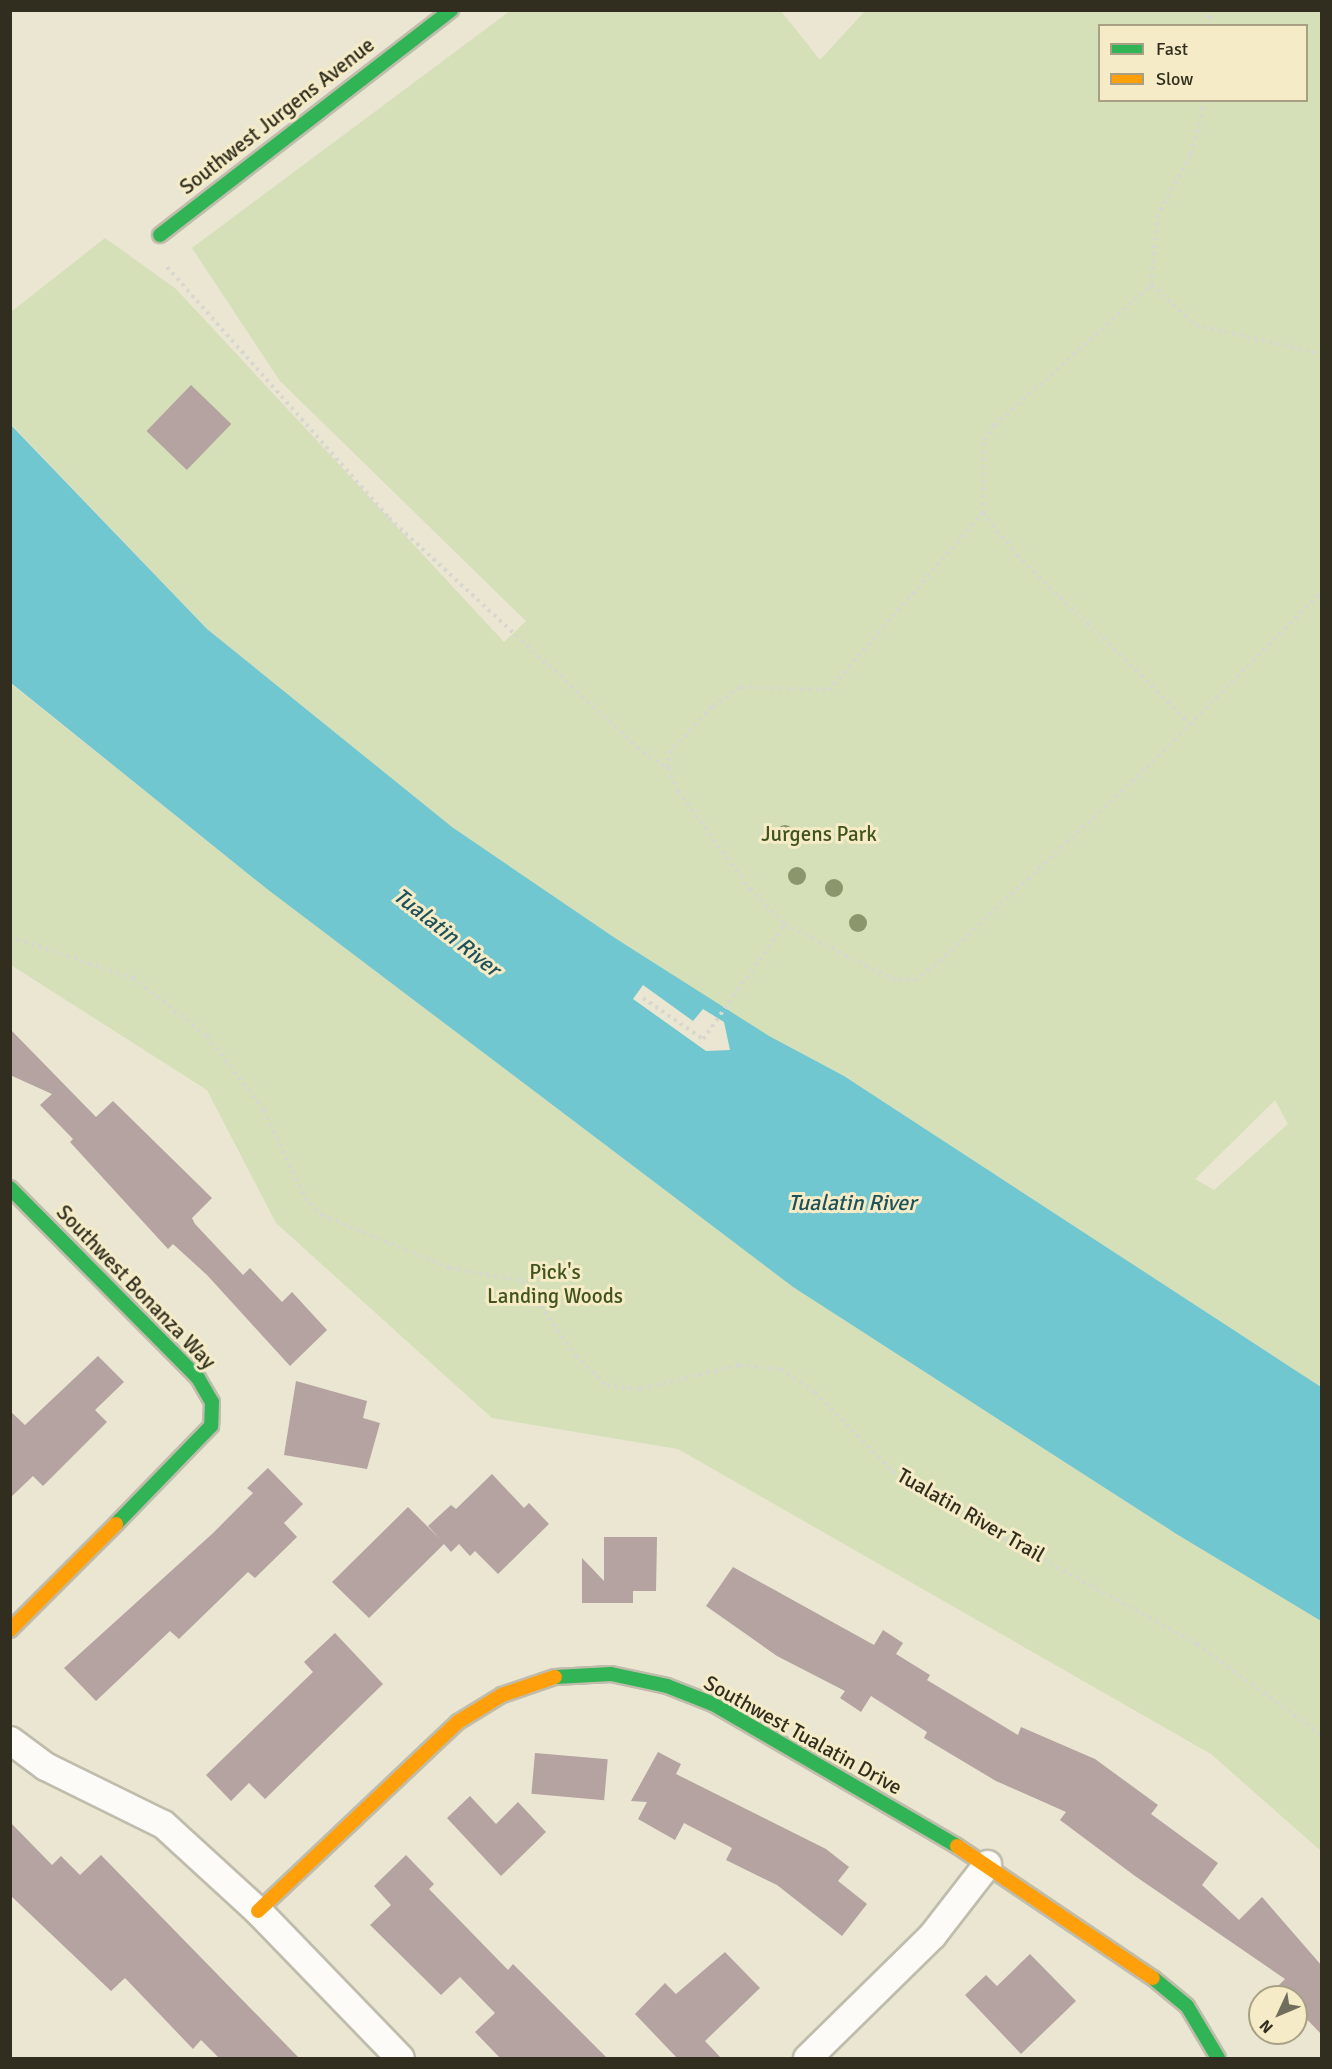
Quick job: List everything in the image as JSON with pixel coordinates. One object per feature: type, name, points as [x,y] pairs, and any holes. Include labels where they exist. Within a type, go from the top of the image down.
[{"type":"street","name":"Southwest Jurgens Avenue","points":[[160,235],[451,10]]},
{"type":"street","name":"Southwest Bonanza Way","points":[[10,1188],[198,1378],[212,1402],[211,1426],[188,1453],[10,1629]]},
{"type":"street","name":"Southwest Tualatin Drive","points":[[258,1911],[458,1722],[502,1695],[555,1677],[612,1674],[667,1686],[713,1704],[987,1864],[1169,1989],[1187,2006],[1218,2058]]},
{"type":"street","points":[[10,1740],[45,1766],[163,1824],[258,1911],[400,2058]]},
{"type":"street","points":[[807,2058],[932,1935],[987,1864]]},
{"type":"path","points":[[1202,10],[1211,18]]},
{"type":"path","points":[[1209,24],[1214,10]]},
{"type":"path","points":[[1190,723],[1017,555],[983,513],[984,440],[1151,285],[1158,215],[1191,155],[1204,102]]},
{"type":"path","points":[[160,235],[163,262],[389,518],[644,753],[668,768]]},
{"type":"path","points":[[1151,285],[1196,325],[1322,354]]},
{"type":"path","points":[[983,513],[829,690],[741,687],[713,706],[669,753],[668,768],[678,791],[750,890],[785,924],[892,979],[915,980],[1046,864],[1322,591]]},
{"type":"path","points":[[643,998],[703,1039],[785,924]]},
{"type":"path","name":"Tualatin River Trail","points":[[10,937],[133,978],[207,1036],[264,1110],[305,1198],[322,1215],[450,1268],[523,1281],[576,1356],[607,1386],[641,1389],[739,1365],[781,1369],[815,1392],[893,1471],[958,1513],[1197,1644],[1322,1736]]},
{"type":"green space","name":"Jurgens Park","points":[[510,11],[781,11],[820,60],[865,11],[1321,11],[1321,1387],[844,1076],[769,1037],[615,938],[452,827],[207,629],[11,424],[11,312],[105,238],[176,289],[504,642],[526,621],[280,381],[192,248]],"holes":[[[1275,1100],[1288,1124],[1214,1190],[1195,1179]]]},
{"type":"green space","name":"Pick's Landing Woods","points":[[10,683],[267,889],[793,1287],[1178,1535],[1321,1621],[1321,1851],[1211,1754],[678,1449],[492,1418],[276,1223],[207,1090],[11,965]]},
{"type":"water","name":"Tualatin River","points":[[10,424],[207,629],[452,827],[615,938],[769,1036],[844,1076],[1321,1387],[1321,1621],[1178,1535],[793,1287],[267,889],[11,683]]},
{"type":"pier","points":[[643,985],[693,1021],[703,1009],[724,1022],[730,1050],[706,1051],[633,999]]},
{"type":"building","points":[[191,385],[231,424],[187,470],[147,431]]},
{"type":"building","points":[[10,1029],[96,1117],[113,1101],[212,1198],[192,1218],[195,1224],[243,1275],[250,1268],[282,1302],[292,1292],[327,1330],[290,1366],[207,1275],[173,1244],[168,1249],[70,1142],[73,1139],[40,1105],[52,1094],[10,1075]]},
{"type":"building","points":[[98,1356],[124,1382],[95,1410],[107,1422],[43,1486],[33,1476],[10,1498],[10,1411],[25,1425]]},
{"type":"building","points":[[296,1381],[367,1401],[363,1418],[380,1423],[367,1469],[284,1455]]},
{"type":"building","points":[[268,1468],[303,1504],[284,1523],[297,1537],[255,1578],[248,1572],[179,1639],[170,1631],[96,1701],[64,1668],[212,1534],[253,1493],[247,1488]]},
{"type":"building","points":[[492,1474],[524,1508],[529,1503],[549,1524],[498,1574],[475,1551],[470,1556],[459,1544],[451,1552],[444,1544],[369,1618],[332,1582],[408,1507],[440,1539],[428,1526],[451,1505],[456,1509]]},
{"type":"building","points":[[604,1537],[657,1537],[656,1591],[633,1591],[633,1603],[582,1603],[582,1558],[604,1581]]},
{"type":"building","points":[[733,1567],[874,1645],[883,1630],[903,1643],[896,1654],[930,1675],[927,1680],[1018,1735],[1021,1727],[1095,1759],[1158,1805],[1151,1814],[1218,1863],[1202,1885],[1239,1920],[1262,1897],[1322,1966],[1322,2035],[1308,2020],[1308,1985],[1279,1985],[1285,1979],[1135,1876],[1060,1820],[1066,1812],[996,1781],[924,1738],[927,1732],[871,1696],[861,1712],[840,1698],[845,1691],[777,1656],[706,1606]]},
{"type":"building","points":[[335,1633],[383,1684],[265,1799],[249,1783],[231,1801],[206,1775],[313,1672],[304,1662]]},
{"type":"building","points":[[658,1752],[681,1764],[676,1774],[826,1849],[849,1867],[838,1881],[867,1904],[842,1936],[777,1885],[726,1860],[732,1848],[684,1823],[675,1840],[638,1819],[647,1802],[631,1801]]},
{"type":"building","points":[[535,1753],[608,1759],[604,1800],[531,1794]]},
{"type":"building","points":[[470,1796],[496,1824],[518,1802],[546,1832],[501,1876],[447,1818]]},
{"type":"building","points":[[10,1822],[52,1865],[61,1856],[80,1875],[101,1855],[299,2058],[219,2058],[201,2040],[193,2049],[125,1978],[111,1991],[10,1895]]},
{"type":"building","points":[[406,1855],[434,1884],[429,1889],[508,1970],[513,1964],[607,2058],[500,2058],[475,2032],[495,2013],[460,1977],[441,1995],[370,1925],[391,1905],[374,1886]]},
{"type":"building","points":[[725,1952],[760,1988],[705,2041],[721,2058],[677,2058],[635,2014],[665,1983],[676,1994]]},
{"type":"building","points":[[1030,1954],[1076,2001],[1021,2054],[965,1995],[986,1975],[997,1986]]},
{"type":"traffic: fast","points":[[160,235],[451,10]]},
{"type":"traffic: fast","points":[[10,1188],[198,1378],[212,1402],[211,1426],[116,1524]]},
{"type":"traffic: fast","points":[[555,1677],[611,1674],[667,1686],[713,1704],[957,1846]]},
{"type":"traffic: fast","points":[[1153,1978],[1187,2006],[1218,2058]]},
{"type":"traffic: slow","points":[[10,1630],[116,1524]]},
{"type":"traffic: slow","points":[[258,1911],[458,1722],[502,1695],[555,1677]]},
{"type":"traffic: slow","points":[[957,1846],[1153,1978]]}]
